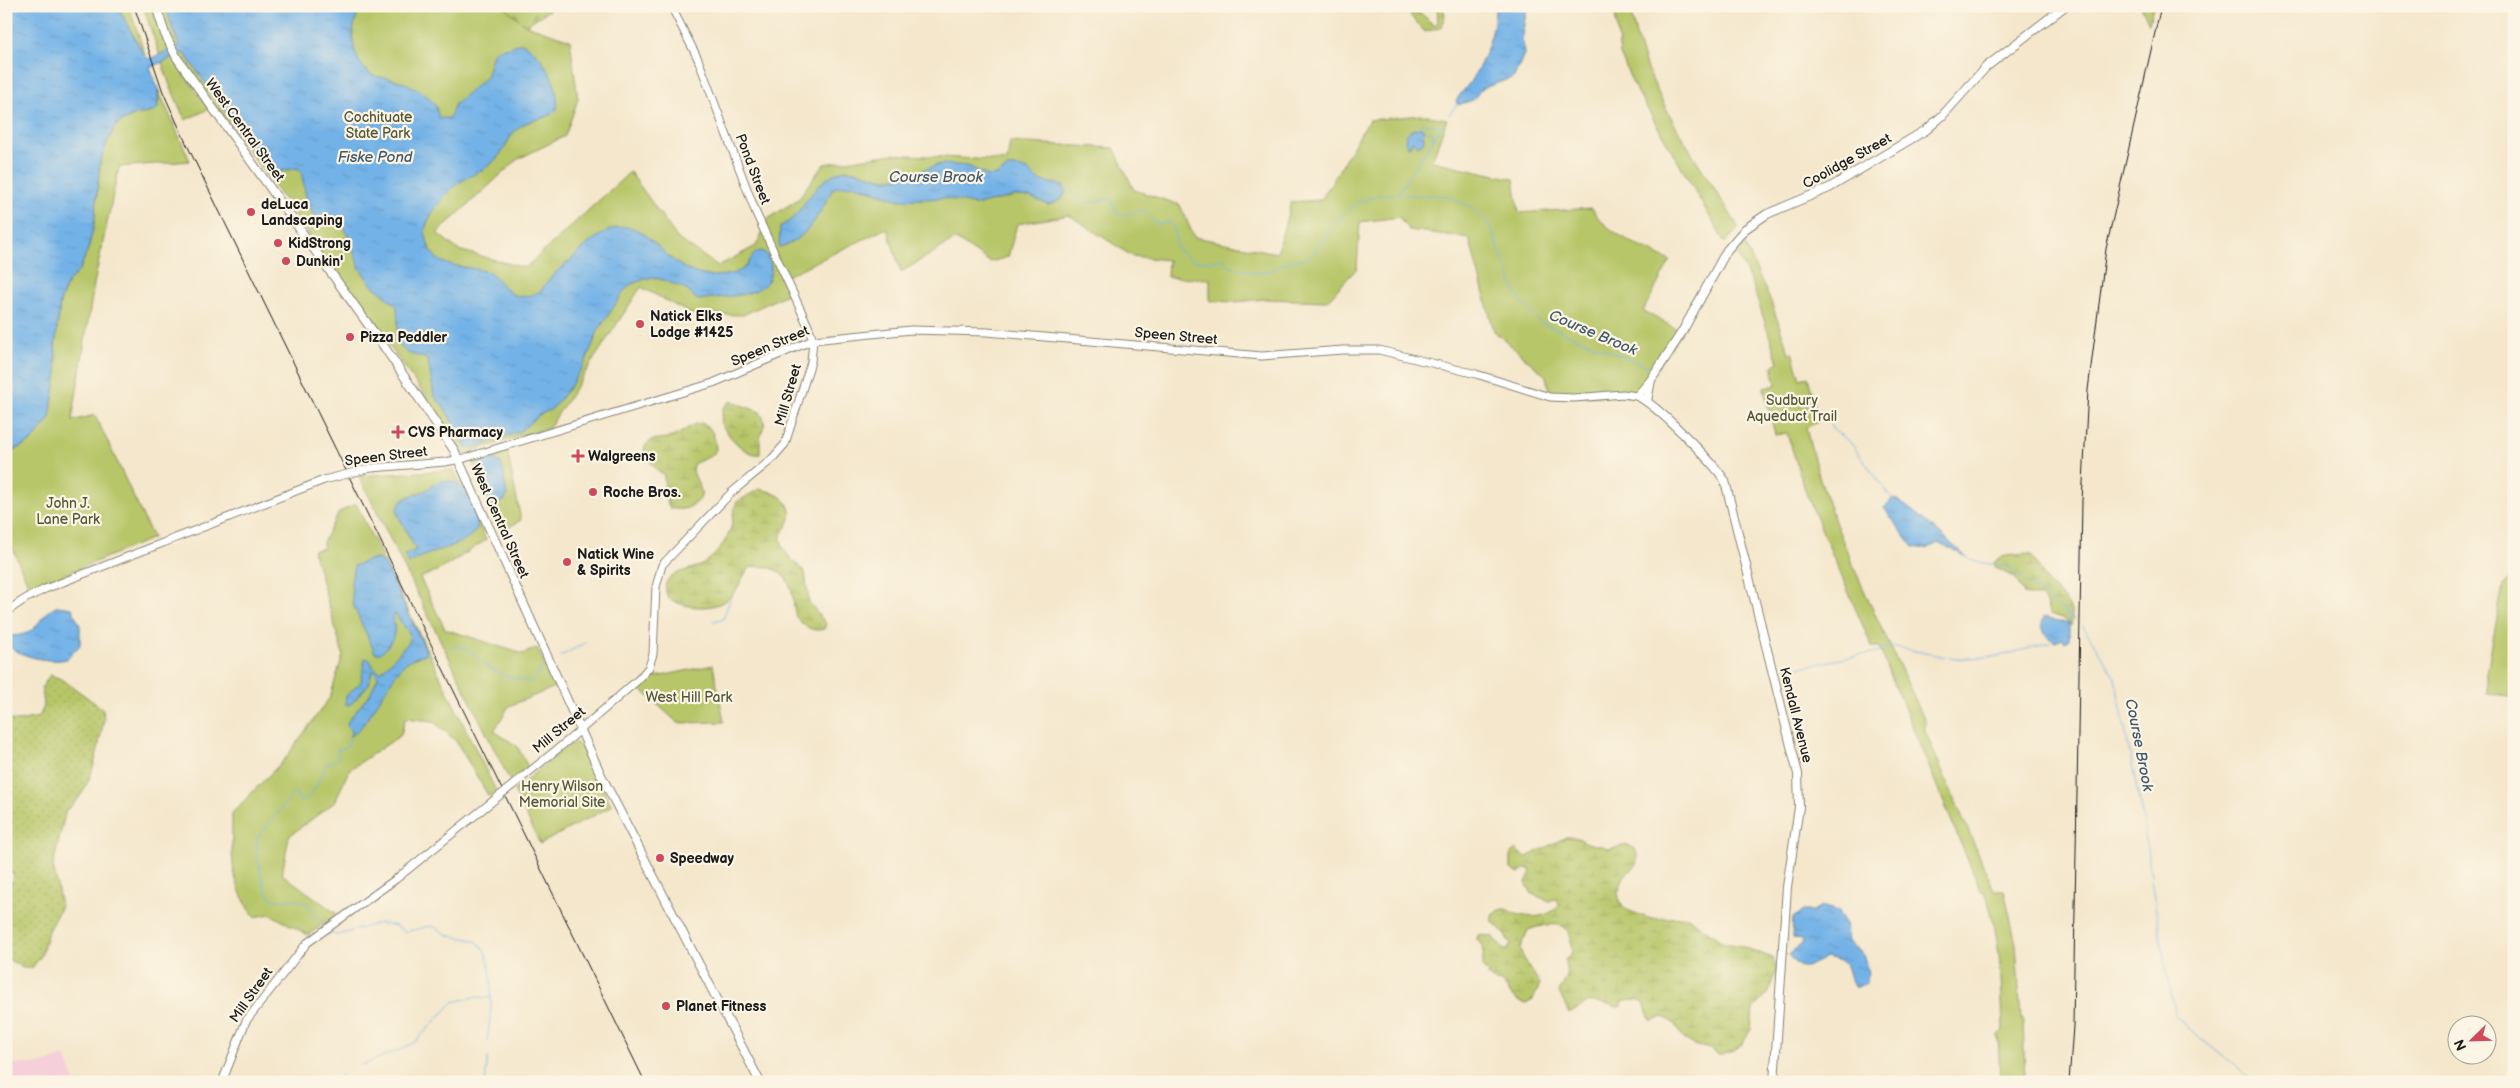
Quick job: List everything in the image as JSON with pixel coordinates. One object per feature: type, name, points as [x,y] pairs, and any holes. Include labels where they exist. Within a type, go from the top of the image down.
[{"type":"main road","name":"West Central Street","points":[[156,6],[172,48],[178,58],[398,366],[459,459],[579,730],[760,1082]]},
{"type":"main road","name":"Coolidge Street","points":[[1637,396],[1651,380],[1686,326],[1721,259],[1745,229],[1768,214],[1829,188],[1926,130],[1942,116],[1981,71],[2064,6]]},
{"type":"main road","name":"Coolidge Street","points":[[1647,401],[1651,380]]},
{"type":"main road","name":"Kendall Avenue","points":[[1637,396],[1647,401],[1714,464],[1725,481],[1798,774],[1800,798],[1787,887],[1774,1082]]},
{"type":"street","name":"Pond Street","points":[[670,6],[698,59],[751,201],[810,328],[813,340]]},
{"type":"street","name":"Speen Street","points":[[6,612],[46,589],[324,480],[371,468],[459,459],[713,383],[813,340],[922,330],[1012,334],[1247,355],[1379,350],[1476,374],[1550,398],[1583,398],[1623,394],[1637,396]]},
{"type":"street","name":"Mill Street","points":[[222,1082],[246,1021],[307,943],[396,879],[499,796],[639,679],[649,667],[653,654],[657,581],[666,559],[731,493],[771,460],[785,444],[808,374],[813,340]]},
{"type":"shaded area","points":[[65,1056],[75,1082],[6,1082],[6,1064],[40,1064]]},
{"type":"green space","points":[[117,6],[129,6],[146,58]]},
{"type":"green space","points":[[143,6],[152,6],[169,47],[183,72],[209,109],[185,120],[169,83]]},
{"type":"green space","name":"Cochituate State Park","points":[[156,6],[503,6],[526,25],[570,40],[578,99],[565,136],[518,159],[437,233],[458,250],[525,268],[630,172],[678,239],[718,266],[756,246],[768,219],[798,199],[824,164],[894,154],[1007,161],[1010,142],[1114,148],[1134,190],[1180,205],[1194,237],[1277,253],[1291,202],[1321,200],[1369,120],[1422,115],[1447,119],[1432,161],[1514,179],[1519,213],[1592,208],[1606,226],[1616,233],[1670,261],[1643,311],[1682,332],[1637,396],[1550,397],[1546,376],[1494,331],[1469,238],[1409,230],[1399,217],[1360,222],[1357,268],[1327,301],[1265,299],[1235,302],[1210,301],[1210,279],[1167,277],[1168,260],[1132,256],[1069,215],[1017,224],[1008,257],[990,262],[956,239],[901,272],[887,228],[782,278],[789,293],[743,315],[691,314],[641,287],[549,428],[463,454],[449,429],[199,82],[174,52]]},
{"type":"green space","points":[[503,6],[555,6],[526,25]]},
{"type":"green space","points":[[1437,6],[1443,6],[1445,15],[1442,27],[1425,32],[1409,14],[1419,13],[1433,25],[1436,25],[1438,22]]},
{"type":"green space","points":[[1614,6],[1630,6],[1636,36],[1646,65],[1673,122],[1739,228],[1725,243],[1633,84],[1620,54]]},
{"type":"green space","points":[[2141,6],[2153,6],[2149,24]]},
{"type":"green space","name":"John J. Lane Park","points":[[158,89],[190,161],[119,167],[94,284],[72,421],[95,415],[153,538],[30,589],[6,533],[6,454],[32,441],[52,403],[57,372],[55,347],[60,302],[68,282],[79,271],[88,249],[94,225],[100,162],[107,142],[117,124],[135,115],[153,112],[159,100]]},
{"type":"green space","name":"Sudbury Aqueduct Trail","points":[[1742,238],[1771,302],[1789,353],[1792,352],[1800,379],[1808,377],[1819,421],[1806,428],[1816,466],[1842,540],[1925,721],[1925,731],[1994,890],[2004,890],[2016,944],[2021,1019],[2023,1018],[2025,1082],[2000,1082],[1998,1035],[2003,1031],[2000,961],[1995,928],[1985,892],[1981,892],[1879,647],[1872,647],[1806,493],[1787,433],[1775,435],[1764,388],[1776,385],[1772,366],[1778,362],[1753,286],[1734,247]]},
{"type":"green space","points":[[731,401],[760,412],[765,422],[760,439],[760,454],[754,454],[743,449],[721,424],[723,408]]},
{"type":"green space","points":[[700,423],[707,426],[712,432],[716,449],[713,455],[693,464],[701,496],[699,501],[687,508],[670,508],[665,498],[664,475],[647,458],[645,448],[653,440],[672,437]]},
{"type":"green space","points":[[507,450],[521,520],[501,532],[472,462]]},
{"type":"green space","points":[[454,470],[486,540],[443,568],[420,578],[445,629],[523,654],[537,648],[555,687],[509,706],[494,731],[517,746],[528,767],[510,781],[359,476]]},
{"type":"green space","points":[[759,489],[777,495],[789,506],[790,519],[781,534],[782,545],[790,558],[805,572],[809,602],[826,624],[824,629],[812,629],[796,617],[792,592],[788,582],[780,573],[769,567],[749,568],[734,592],[726,600],[718,604],[701,607],[683,605],[668,598],[667,581],[677,573],[700,566],[715,555],[728,535],[737,502]]},
{"type":"green space","points":[[356,504],[496,791],[489,797],[456,741],[433,721],[405,718],[401,735],[349,770],[335,802],[289,836],[282,874],[337,914],[308,935],[270,914],[255,917],[246,904],[240,892],[233,868],[232,813],[285,759],[330,697],[343,655],[313,550],[324,548],[323,542],[339,512]]},
{"type":"green space","points":[[2031,555],[2048,583],[2066,602],[2071,612],[2071,626],[2063,618],[2050,614],[2045,602],[2040,597],[2024,594],[2015,577],[1996,568],[1994,563],[2003,557]]},
{"type":"green space","points":[[2514,577],[2514,696],[2487,694],[2487,672],[2503,585]]},
{"type":"green space","name":"West Hill Park","points":[[713,665],[724,722],[678,723],[638,687],[647,679]]},
{"type":"green space","points":[[50,675],[62,679],[103,709],[104,720],[88,782],[75,802],[66,810],[53,865],[61,906],[48,931],[41,956],[32,968],[23,968],[6,958],[6,898],[14,874],[6,870],[6,719],[18,721],[39,717],[44,706],[42,687]]},
{"type":"green space","name":"Henry Wilson Memorial Site","points":[[576,743],[581,746],[612,806],[540,844],[514,790],[569,745]]},
{"type":"green space","points":[[1566,837],[1578,838],[1590,844],[1609,849],[1628,845],[1635,849],[1637,855],[1636,866],[1624,876],[1618,893],[1620,903],[1627,910],[1651,919],[1688,917],[1724,943],[1738,945],[1773,958],[1777,970],[1767,994],[1753,1009],[1751,1029],[1743,1043],[1733,1051],[1719,1055],[1710,1049],[1694,1045],[1684,1039],[1675,1024],[1664,1017],[1652,1021],[1644,1003],[1638,1000],[1622,1001],[1620,1007],[1591,1001],[1569,1014],[1559,992],[1567,976],[1565,960],[1572,952],[1569,933],[1562,926],[1550,925],[1528,930],[1520,948],[1523,957],[1540,984],[1533,1000],[1526,1004],[1517,1001],[1501,982],[1490,978],[1487,971],[1482,967],[1484,952],[1477,940],[1478,935],[1492,936],[1506,951],[1511,945],[1502,931],[1492,921],[1492,915],[1506,909],[1531,917],[1552,912],[1560,905],[1555,899],[1549,901],[1532,894],[1526,882],[1531,872],[1529,868],[1523,869],[1519,874],[1511,869],[1511,853],[1516,849],[1525,858]]},
{"type":"water","name":"Fiske Pond","points":[[6,6],[117,6],[142,51],[149,59],[179,46],[165,6],[363,6],[358,14],[353,33],[353,43],[359,61],[372,75],[400,81],[424,94],[433,102],[439,118],[449,118],[455,104],[486,77],[494,51],[522,43],[537,55],[549,72],[556,91],[557,109],[548,116],[529,122],[516,130],[494,162],[452,188],[431,215],[425,229],[428,244],[433,254],[448,264],[491,273],[512,294],[517,296],[531,295],[541,291],[553,275],[601,235],[619,227],[633,228],[646,235],[670,258],[685,268],[703,275],[719,276],[740,271],[746,266],[753,255],[762,251],[770,262],[769,278],[764,285],[755,291],[700,300],[696,299],[686,289],[652,277],[631,284],[624,291],[598,331],[586,361],[572,384],[552,409],[539,415],[519,432],[473,448],[466,447],[444,407],[434,396],[428,361],[423,357],[409,354],[402,347],[398,336],[396,305],[372,285],[360,269],[345,229],[339,224],[327,222],[314,215],[310,209],[301,172],[298,168],[272,173],[265,167],[184,53],[182,53],[150,68],[158,89],[158,108],[153,112],[135,115],[117,124],[107,142],[100,162],[94,225],[88,249],[79,271],[68,282],[60,302],[55,347],[57,372],[50,418],[32,441],[6,454]]},
{"type":"water","points":[[1495,6],[1527,6],[1522,37],[1524,54],[1514,77],[1481,89],[1473,100],[1458,105],[1456,101],[1475,74],[1488,46],[1495,16]]},
{"type":"water","points":[[1423,128],[1424,142],[1418,146],[1412,141],[1410,147],[1407,146],[1405,138],[1409,132]]},
{"type":"water","points":[[943,164],[968,166],[988,176],[998,175],[1008,167],[1017,167],[1028,170],[1038,180],[1064,186],[1066,192],[1062,199],[1049,205],[1030,197],[1015,196],[977,205],[944,198],[899,200],[854,185],[836,187],[832,190],[818,216],[805,233],[789,244],[779,247],[780,227],[793,218],[824,180],[838,172],[850,170],[881,178],[894,179]]},
{"type":"water","points":[[495,459],[502,465],[507,496],[504,501],[492,505],[487,500],[477,469],[480,462]]},
{"type":"water","points":[[440,481],[454,482],[465,491],[472,503],[477,529],[463,541],[426,555],[409,564],[404,555],[416,550],[397,513],[398,507],[403,500],[426,490]]},
{"type":"water","points":[[1893,498],[1941,534],[1965,556],[1939,543],[1925,549],[1913,547],[1884,508]]},
{"type":"water","points":[[378,559],[385,564],[426,651],[425,654],[409,661],[400,669],[370,715],[355,733],[349,736],[352,731],[347,726],[348,721],[370,694],[378,677],[372,671],[369,684],[351,704],[345,706],[346,696],[361,682],[365,658],[370,660],[374,668],[381,672],[410,641],[409,633],[395,614],[392,616],[394,632],[389,645],[381,653],[375,653],[353,605],[351,582],[354,566],[368,560]]},
{"type":"water","points":[[58,606],[72,608],[80,626],[80,645],[67,659],[35,658],[18,652],[6,643],[8,636],[27,633],[50,610]]},
{"type":"water","points":[[2044,617],[2069,624],[2069,640],[2065,642],[2063,639],[2055,642],[2048,637],[2042,625]]},
{"type":"water","points":[[1821,906],[1838,911],[1845,923],[1848,942],[1863,954],[1868,973],[1866,983],[1855,988],[1844,964],[1835,959],[1826,957],[1806,967],[1802,967],[1789,955],[1803,942],[1803,939],[1792,938],[1793,918],[1803,911],[1813,911]]},
{"type":"waterway","points":[[1449,115],[1457,104]]},
{"type":"waterway","points":[[1418,128],[1422,123],[1441,126]]},
{"type":"waterway","points":[[1398,193],[1443,124]]},
{"type":"waterway","points":[[1425,131],[1432,131],[1433,138]]},
{"type":"waterway","name":"Course Brook","points":[[1064,188],[1073,192],[1080,200],[1086,203],[1112,200],[1116,213],[1126,215],[1144,210],[1157,224],[1170,222],[1175,230],[1176,248],[1194,261],[1222,259],[1231,266],[1255,273],[1271,271],[1285,263],[1309,258],[1340,217],[1360,201],[1384,194],[1448,196],[1473,208],[1489,224],[1517,296],[1541,323],[1654,369]]},
{"type":"waterway","name":"Course Brook","points":[[1800,404],[1809,405],[1823,412],[1833,430],[1850,442],[1893,500]]},
{"type":"waterway","name":"Course Brook","points":[[1965,556],[1976,562],[2005,566],[2075,620]]},
{"type":"waterway","points":[[713,621],[723,619],[731,597]]},
{"type":"waterway","name":"Course Brook","points":[[2065,614],[2070,623]]},
{"type":"waterway","name":"Course Brook","points":[[2083,626],[2115,678],[2143,820],[2151,876]]},
{"type":"waterway","points":[[561,656],[585,643]]},
{"type":"waterway","points":[[1781,671],[1881,651],[1891,646],[1955,659],[1999,656],[2050,643]]},
{"type":"waterway","points":[[450,646],[466,649],[492,670],[524,681],[533,681],[543,666]]},
{"type":"waterway","points":[[324,923],[314,915],[311,907],[303,902],[292,899],[276,900],[269,896],[260,871],[257,838],[294,793],[297,793],[300,802],[311,795],[328,763],[339,759],[337,749],[349,745],[349,736]]},
{"type":"waterway","name":"Course Brook","points":[[2151,880],[2174,1014],[2195,1034],[2255,1082]]},
{"type":"waterway","points":[[330,931],[338,935],[379,923],[396,926],[405,932],[430,926],[451,936],[477,942],[484,949],[491,974],[491,1004],[487,1042]]},
{"type":"waterway","points":[[362,1065],[402,1049],[416,1041],[453,1002],[475,997],[490,998]]},
{"type":"waterway","points":[[485,1082],[488,1057]]},
{"type":"waterway","points":[[334,1082],[343,1073]]},
{"type":"railway","points":[[134,6],[163,92],[187,145],[645,1082]]},
{"type":"railway","points":[[2069,1082],[2073,1026],[2082,501],[2088,390],[2106,249],[2161,6]]},
{"type":"place","name":"deLuca Landscaping","points":[[251,212]]},
{"type":"place","name":"KidStrong","points":[[278,243]]},
{"type":"place","name":"Dunkin'","points":[[286,261]]},
{"type":"place","name":"Natick Elks Lodge #1425","points":[[640,324]]},
{"type":"place","name":"Pizza Peddler","points":[[350,337]]},
{"type":"place","name":"CVS Pharmacy","points":[[398,432]]},
{"type":"place","name":"Walgreens","points":[[578,456]]},
{"type":"place","name":"Roche Bros.","points":[[593,492]]},
{"type":"place","name":"Natick Wine & Spirits","points":[[567,562]]},
{"type":"place","name":"Speedway","points":[[660,858]]},
{"type":"place","name":"Planet Fitness","points":[[666,1006]]}]
